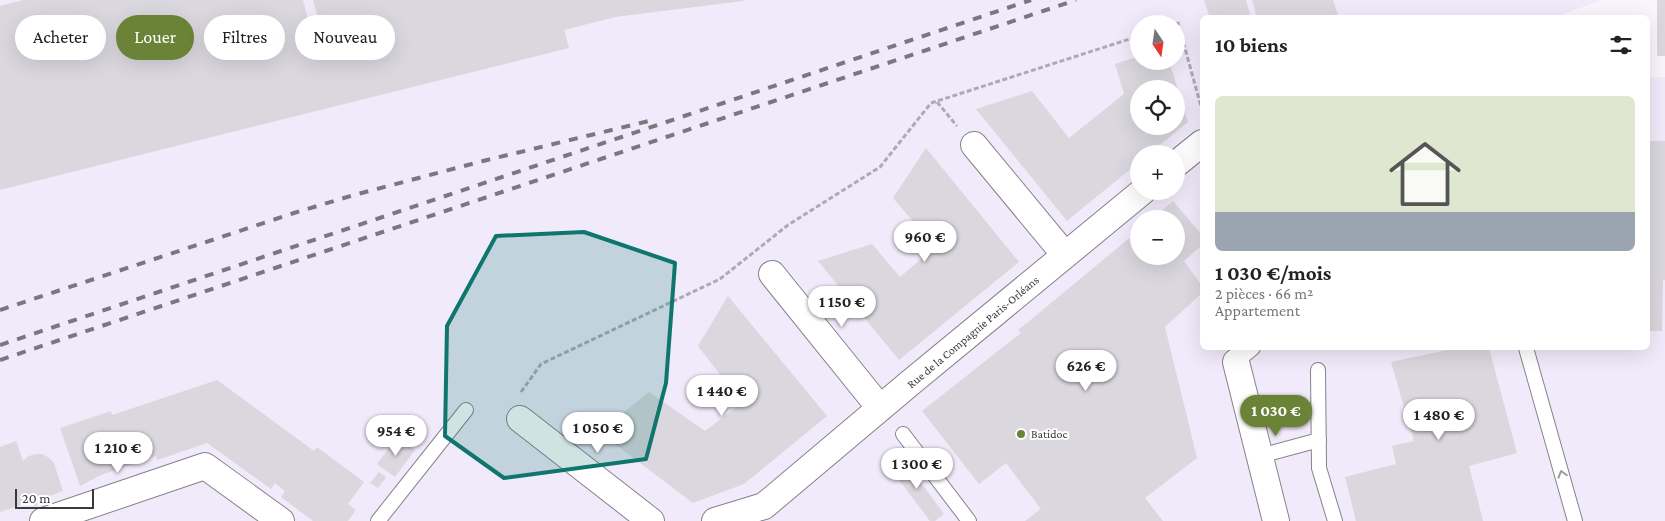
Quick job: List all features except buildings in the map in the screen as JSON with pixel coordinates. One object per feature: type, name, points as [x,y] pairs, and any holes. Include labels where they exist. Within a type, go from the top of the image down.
[{"type":"street","points":[[974,145],[1065,255]]},
{"type":"street","points":[[1185,157],[1200,145]]},
{"type":"street","name":"Rue de la Compagnie Paris-Orléans","points":[[715,521],[764,506],[1132,200]]},
{"type":"street","points":[[772,274],[880,408]]},
{"type":"street","points":[[1244,355],[1260,456],[1276,521]]},
{"type":"street","points":[[520,419],[651,521]]},
{"type":"street","points":[[43,521],[205,466],[281,521]]},
{"type":"lane","points":[[1527,350],[1575,521]]},
{"type":"lane","points":[[1318,370],[1320,468],[1335,521]]},
{"type":"lane","points":[[378,521],[466,410]]},
{"type":"lane","points":[[903,434],[969,521]]},
{"type":"lane","points":[[1260,456],[1319,440]]},
{"type":"path","points":[[520,419],[510,406],[541,364],[720,279],[788,225],[880,167],[931,103],[1130,39]]},
{"type":"path","points":[[1185,48],[1200,103]]},
{"type":"path","points":[[937,101],[974,145]]},
{"type":"highlighted area","points":[[584,232],[675,263],[666,383],[646,459],[504,478],[445,436],[447,326],[496,236]]},
{"type":"shaded area","points":[[0,0],[1602,0],[1563,15],[1200,15],[1200,350],[1650,350],[1650,77],[1665,77],[1665,521],[0,521]]},
{"type":"railway","points":[[0,345],[1031,0]]},
{"type":"railway","points":[[0,360],[1076,0]]},
{"type":"railway","points":[[0,310],[354,195],[483,161],[653,120]]},
{"type":"place","name":"Batidoc","points":[[1021,434]]}]
